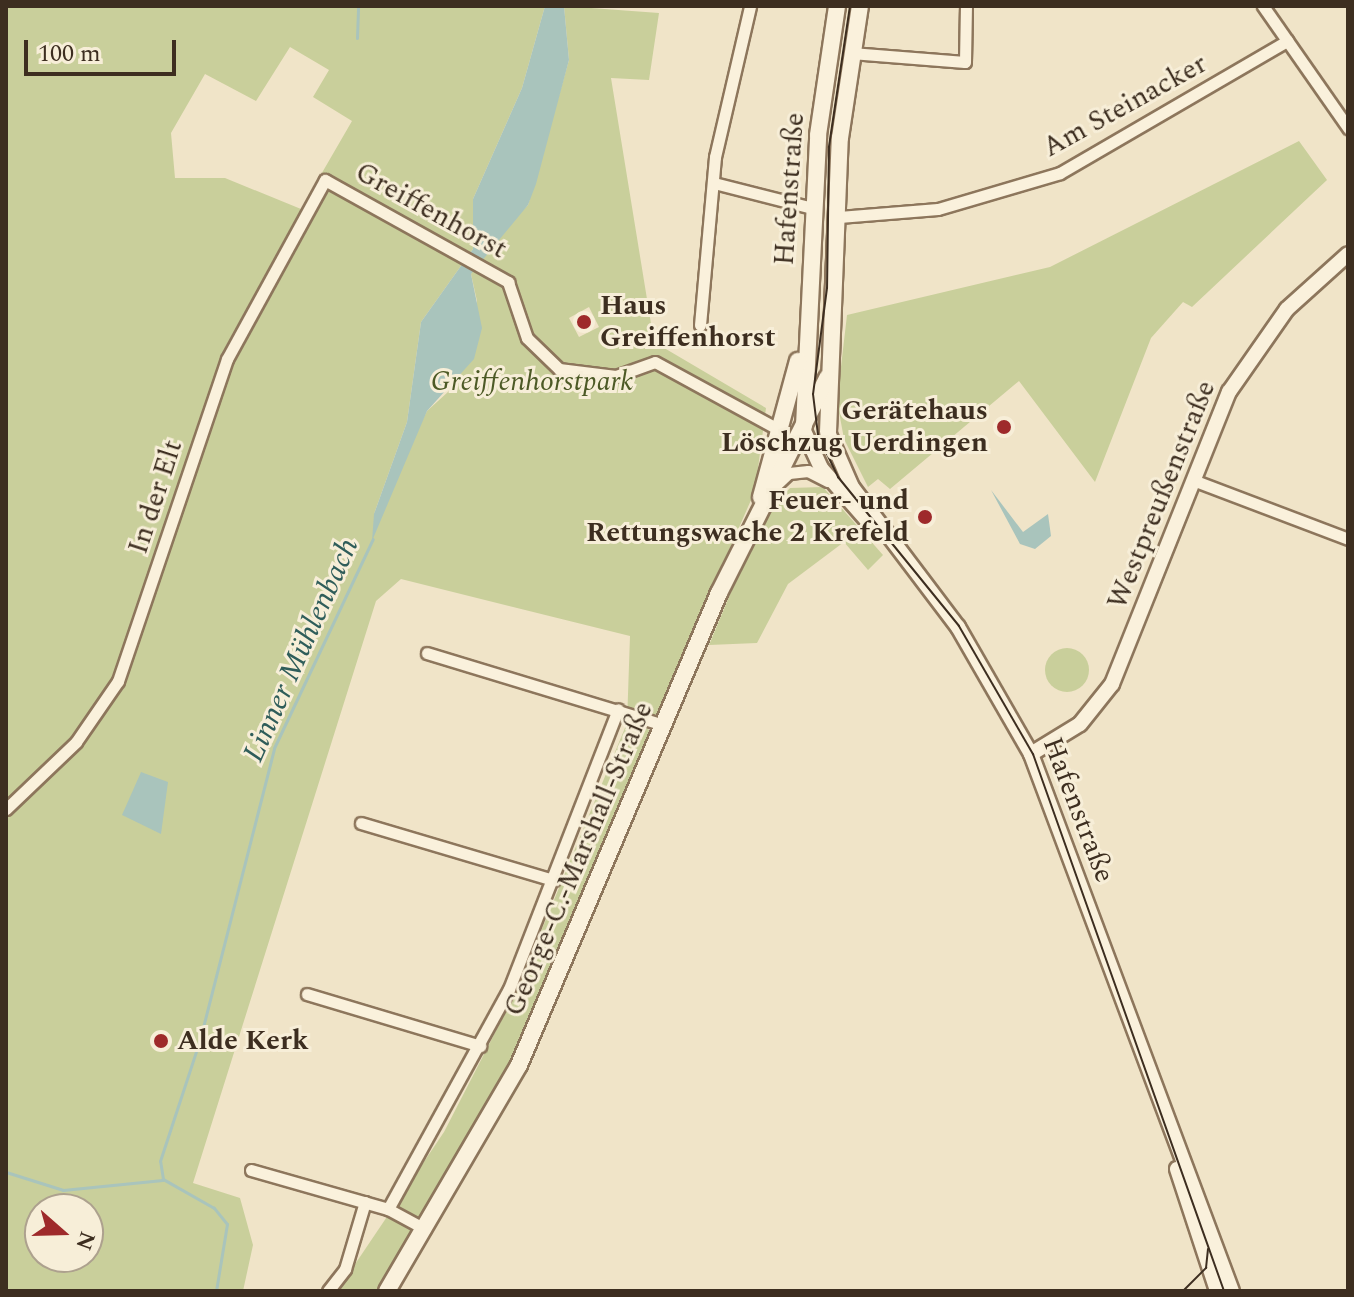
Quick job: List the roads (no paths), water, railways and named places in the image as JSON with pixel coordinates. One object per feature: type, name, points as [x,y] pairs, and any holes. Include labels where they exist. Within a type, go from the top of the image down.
[{"type":"main road","name":"Hafenstraße","points":[[804,431],[812,208],[837,6]]},
{"type":"main road","name":"Hafenstraße","points":[[828,432],[827,378],[851,53],[860,6]]},
{"type":"main road","points":[[755,514],[776,428],[809,320]]},
{"type":"main road","name":"George-C.-Marshall-Straße","points":[[387,1291],[429,1222],[544,1013],[755,514],[786,471],[827,378]]},
{"type":"street","points":[[700,325],[714,183],[750,6]]},
{"type":"street","points":[[851,53],[965,62],[966,6]]},
{"type":"street","points":[[1263,6],[1348,128]]},
{"type":"street","name":"Am Steinacker","points":[[839,217],[938,209],[1060,173],[1287,41]]},
{"type":"street","name":"Greiffenhorst","points":[[325,180],[508,282],[527,338],[559,369],[616,376],[655,362],[776,428]]},
{"type":"street","name":"In der Elt","points":[[6,809],[76,742],[118,681],[227,359],[325,180]]},
{"type":"street","points":[[714,183],[812,208]]},
{"type":"street","name":"Westpreußenstraße","points":[[1031,754],[1080,724],[1112,684],[1229,392],[1287,309],[1348,254]]},
{"type":"street","name":"Hafenstraße","points":[[804,431],[837,489],[886,538],[958,627],[1031,754],[1167,1129],[1232,1291]]},
{"type":"street","name":"Hafenstraße","points":[[828,432],[886,538]]},
{"type":"street","points":[[769,455],[786,471],[817,473],[837,489]]},
{"type":"street","points":[[1193,480],[1348,539]]},
{"type":"street","points":[[427,653],[664,725]]},
{"type":"street","points":[[388,1209],[480,1046],[554,880],[618,710]]},
{"type":"street","points":[[361,823],[554,880]]},
{"type":"street","points":[[307,994],[480,1046]]},
{"type":"street","name":"Hafenstraße","points":[[1167,1129],[1217,1291]]},
{"type":"street","points":[[251,1170],[429,1222]]},
{"type":"street","points":[[328,1291],[345,1269],[365,1202]]},
{"type":"water","name":"Linner Mühlenbach","points":[[545,6],[564,6],[569,60],[536,184],[528,205],[471,274],[482,328],[474,359],[427,411],[372,541],[374,514],[407,422],[421,322],[473,249],[473,199],[522,88]]},
{"type":"water","points":[[991,490],[1023,532],[1048,514],[1051,536],[1035,549],[1020,544]]},
{"type":"water","points":[[141,772],[168,782],[161,834],[122,815]]},
{"type":"waterway","points":[[357,38],[358,6]]},
{"type":"waterway","name":"Linner Mühlenbach","points":[[216,1291],[227,1224],[214,1208],[163,1179],[160,1161],[200,1039],[274,748],[373,539]]},
{"type":"waterway","points":[[6,1172],[63,1190],[163,1180]]},
{"type":"tram line","points":[[850,6],[829,147],[827,288],[813,394],[818,435],[838,477],[959,626],[1033,754],[1224,1291]]},
{"type":"tram line","points":[[1183,1291],[1206,1268],[1208,1249]]},
{"type":"place","name":"Haus Greiffenhorst","points":[[584,322]]},
{"type":"place","name":"Gerätehaus Löschzug Uerdingen","points":[[1004,427]]},
{"type":"place","name":"Feuer- und Rettungswache 2 Krefeld","points":[[925,517]]},
{"type":"place","name":"Alde Kerk","points":[[161,1041]]},
{"type":"park label","name":"Greiffenhorstpark","points":[[532,382]]}]
